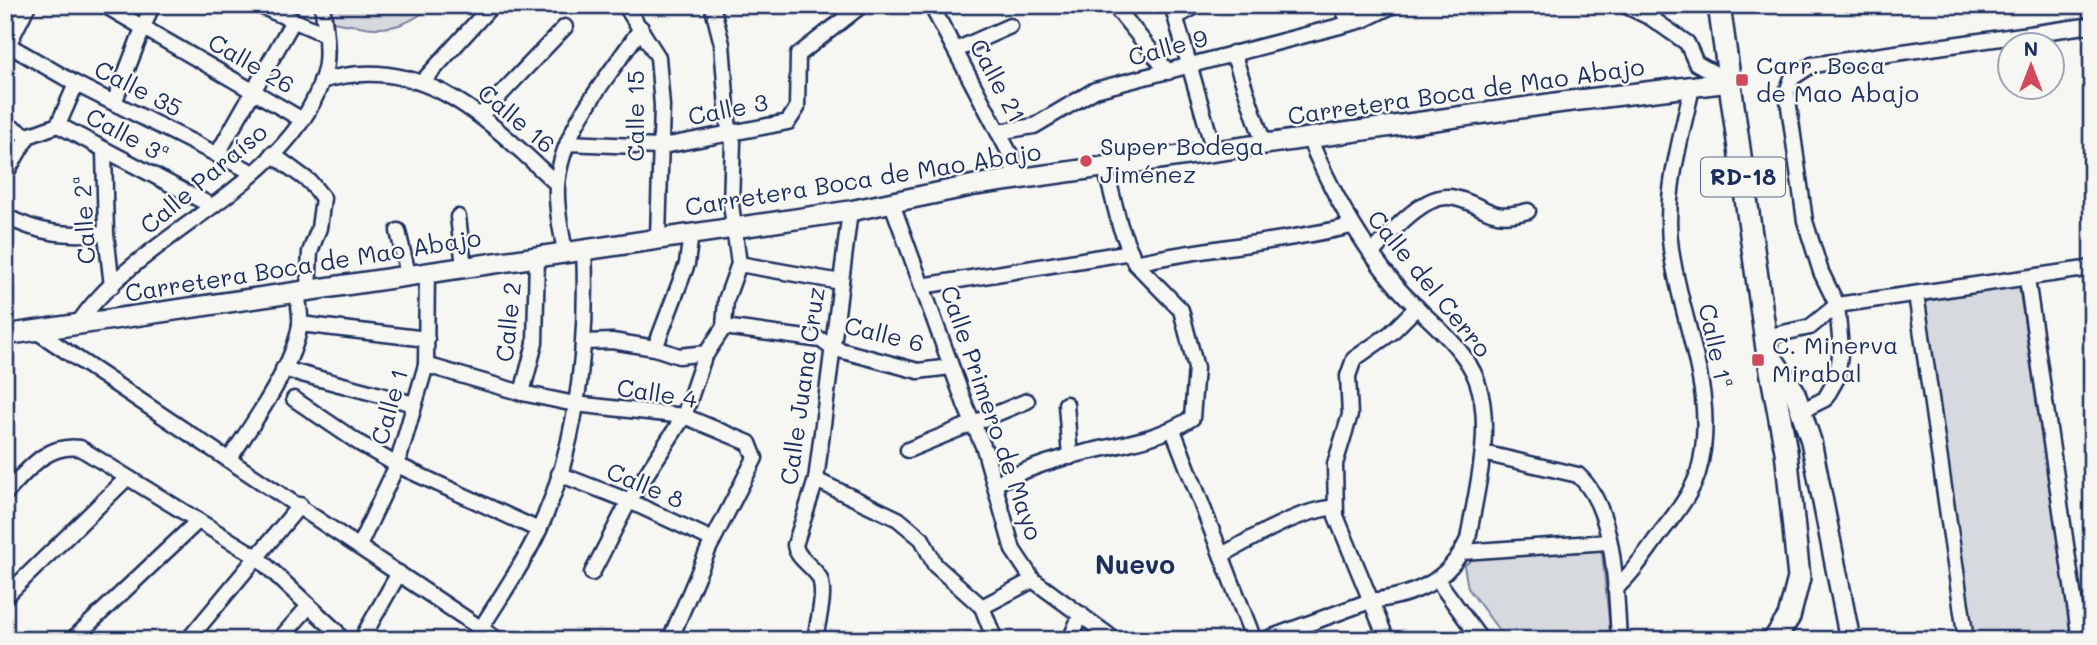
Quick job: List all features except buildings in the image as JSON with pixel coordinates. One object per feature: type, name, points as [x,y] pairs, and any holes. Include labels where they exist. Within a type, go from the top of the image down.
[{"type":"main road","name":"RD-18","points":[[1719,5],[1766,343],[1786,451],[1799,578],[1788,617],[1773,640]]},
{"type":"street","points":[[6,47],[28,5]]},
{"type":"street","name":"Calle 26","points":[[104,5],[301,119]]},
{"type":"street","points":[[114,103],[152,5]]},
{"type":"street","points":[[258,5],[324,34]]},
{"type":"street","name":"Calle Paraíso","points":[[78,324],[112,286],[272,154],[301,119],[313,102],[325,68],[322,5]]},
{"type":"street","points":[[423,80],[492,5]]},
{"type":"street","name":"Calle 15","points":[[625,5],[658,57],[662,106],[658,147],[658,237]]},
{"type":"street","points":[[592,573],[629,501],[684,416],[707,353],[724,327],[726,300],[739,264],[734,229],[733,142],[729,133],[722,44],[712,5]]},
{"type":"street","name":"Calle 3","points":[[568,143],[658,147],[788,122],[797,108],[798,55],[862,5]]},
{"type":"street","name":"Calle 21","points":[[930,5],[1010,154],[1016,180]]},
{"type":"street","points":[[1114,5],[1168,72]]},
{"type":"street","points":[[1198,5],[1174,11],[1214,151]]},
{"type":"street","points":[[1341,5],[1350,23]]},
{"type":"street","name":"Calle 9","points":[[998,132],[1034,126],[1095,90],[1191,67],[1233,53],[1350,23],[1394,5]]},
{"type":"street","points":[[1624,5],[1651,18],[1688,43],[1696,62],[1730,82]]},
{"type":"street","points":[[217,155],[293,21]]},
{"type":"street","points":[[1801,411],[1825,399],[1837,378],[1842,348],[1837,305],[1821,272],[1805,221],[1787,92],[1793,78],[1812,65],[2092,25]]},
{"type":"street","points":[[956,50],[1010,26]]},
{"type":"street","points":[[481,115],[565,27]]},
{"type":"street","points":[[477,634],[539,530],[559,474],[575,404],[584,342],[574,250],[558,216],[557,184],[568,143],[589,102],[641,28]]},
{"type":"street","name":"Calle 35","points":[[6,47],[252,172]]},
{"type":"street","points":[[1233,53],[1264,144]]},
{"type":"street","name":"Calle 16","points":[[321,80],[347,73],[423,80],[481,115],[557,184]]},
{"type":"street","name":"Carretera Boca de Mao Abajo","points":[[5,335],[658,237],[734,229],[850,211],[891,201],[1016,180],[1563,102],[1730,82]]},
{"type":"street","points":[[5,175],[28,136],[58,125],[76,84]]},
{"type":"street","name":"Calle 1ª","points":[[1615,589],[1629,577],[1673,517],[1697,475],[1703,448],[1706,416],[1671,249],[1668,205],[1692,87]]},
{"type":"street","points":[[5,124],[28,136]]},
{"type":"street","name":"Calle 3ª","points":[[58,125],[212,206]]},
{"type":"street","name":"Calle del Cerro","points":[[1309,138],[1351,226],[1371,254],[1453,344],[1472,371],[1481,398],[1483,453],[1468,539],[1462,552],[1438,581]]},
{"type":"street","name":"Calle 2ª","points":[[104,151],[106,234],[112,286]]},
{"type":"street","points":[[230,458],[254,423],[283,369],[300,324],[302,291],[310,252],[319,228],[323,198],[310,181],[272,154]]},
{"type":"street","points":[[995,484],[1070,457],[1119,447],[1173,430],[1192,418],[1196,368],[1181,310],[1133,258],[1120,226],[1105,167]]},
{"type":"street","points":[[1371,254],[1406,217],[1428,203],[1454,197],[1489,215],[1510,216],[1528,211]]},
{"type":"street","name":"Calle Primero de Mayo","points":[[891,201],[995,484],[1013,551],[1033,580],[1115,640]]},
{"type":"street","name":"Calle Juana Cruz","points":[[815,640],[821,586],[818,576],[796,551],[795,545],[816,480],[850,211]]},
{"type":"street","points":[[5,216],[32,230],[62,236],[106,234]]},
{"type":"street","points":[[458,217],[464,267]]},
{"type":"street","points":[[922,286],[1300,238],[1351,226]]},
{"type":"street","name":"Calle 1","points":[[359,546],[397,465],[426,365],[427,339],[418,273],[398,231]]},
{"type":"street","points":[[655,348],[687,264],[691,233]]},
{"type":"street","name":"Calle 2","points":[[522,393],[535,343],[537,256]]},
{"type":"street","points":[[739,264],[841,282]]},
{"type":"street","points":[[1850,640],[1811,441],[1794,390],[1766,343],[1810,327],[1837,305],[2092,268]]},
{"type":"street","points":[[2027,279],[2080,640]]},
{"type":"street","points":[[1916,294],[1966,640]]},
{"type":"street","points":[[1387,640],[1335,507],[1335,464],[1350,415],[1349,368],[1359,354],[1391,333],[1417,307]]},
{"type":"street","points":[[300,324],[427,339]]},
{"type":"street","name":"Calle 6","points":[[724,327],[821,340],[832,348],[918,371],[951,367]]},
{"type":"street","points":[[36,331],[399,573],[477,634],[498,640]]},
{"type":"street","points":[[584,342],[612,341],[655,348],[679,356],[707,353]]},
{"type":"street","name":"Calle 4","points":[[426,365],[522,393],[575,404],[684,416],[749,443],[755,458],[713,540],[670,640]]},
{"type":"street","points":[[283,369],[414,404]]},
{"type":"street","points":[[294,399],[397,465],[539,530]]},
{"type":"street","points":[[908,450],[1027,401]]},
{"type":"street","points":[[1066,404],[1070,457]]},
{"type":"street","points":[[1173,430],[1254,640]]},
{"type":"street","points":[[5,494],[43,456],[64,446],[80,447],[257,557],[336,631],[341,640]]},
{"type":"street","points":[[1483,453],[1578,475],[1595,495],[1608,542],[1619,640]]},
{"type":"street","name":"Calle 8","points":[[559,474],[629,501],[713,540]]},
{"type":"street","points":[[5,597],[127,478]]},
{"type":"street","points":[[816,480],[898,519],[922,539],[935,565],[982,607],[995,640]]},
{"type":"street","points":[[188,640],[300,505]]},
{"type":"street","points":[[1222,555],[1286,520],[1311,510],[1335,507]]},
{"type":"street","points":[[72,640],[198,521]]},
{"type":"street","points":[[1462,552],[1608,542]]},
{"type":"street","points":[[361,640],[399,573]]},
{"type":"street","points":[[982,607],[1033,580]]},
{"type":"street","points":[[1264,640],[1370,601],[1387,599],[1438,581],[1481,640]]},
{"type":"street","points":[[279,640],[309,606]]},
{"type":"street","points":[[1070,640],[1082,614]]},
{"type":"shaded area","points":[[329,5],[433,5],[408,22],[374,28],[332,22]]},
{"type":"shaded area","points":[[2019,286],[2072,640],[1972,640],[1922,302]]},
{"type":"shaded area","points":[[1594,547],[1602,553],[1611,640],[1506,640],[1468,588],[1464,566],[1474,558]]},
{"type":"place","name":"Carr. Boca de Mao Abajo","points":[[1742,80]]},
{"type":"place","name":"Super Bodega Jiménez","points":[[1086,161]]},
{"type":"place","name":"C. Minerva Mirabal","points":[[1758,360]]},
{"type":"district","name":"Nuevo","points":[[1135,565]]}]
